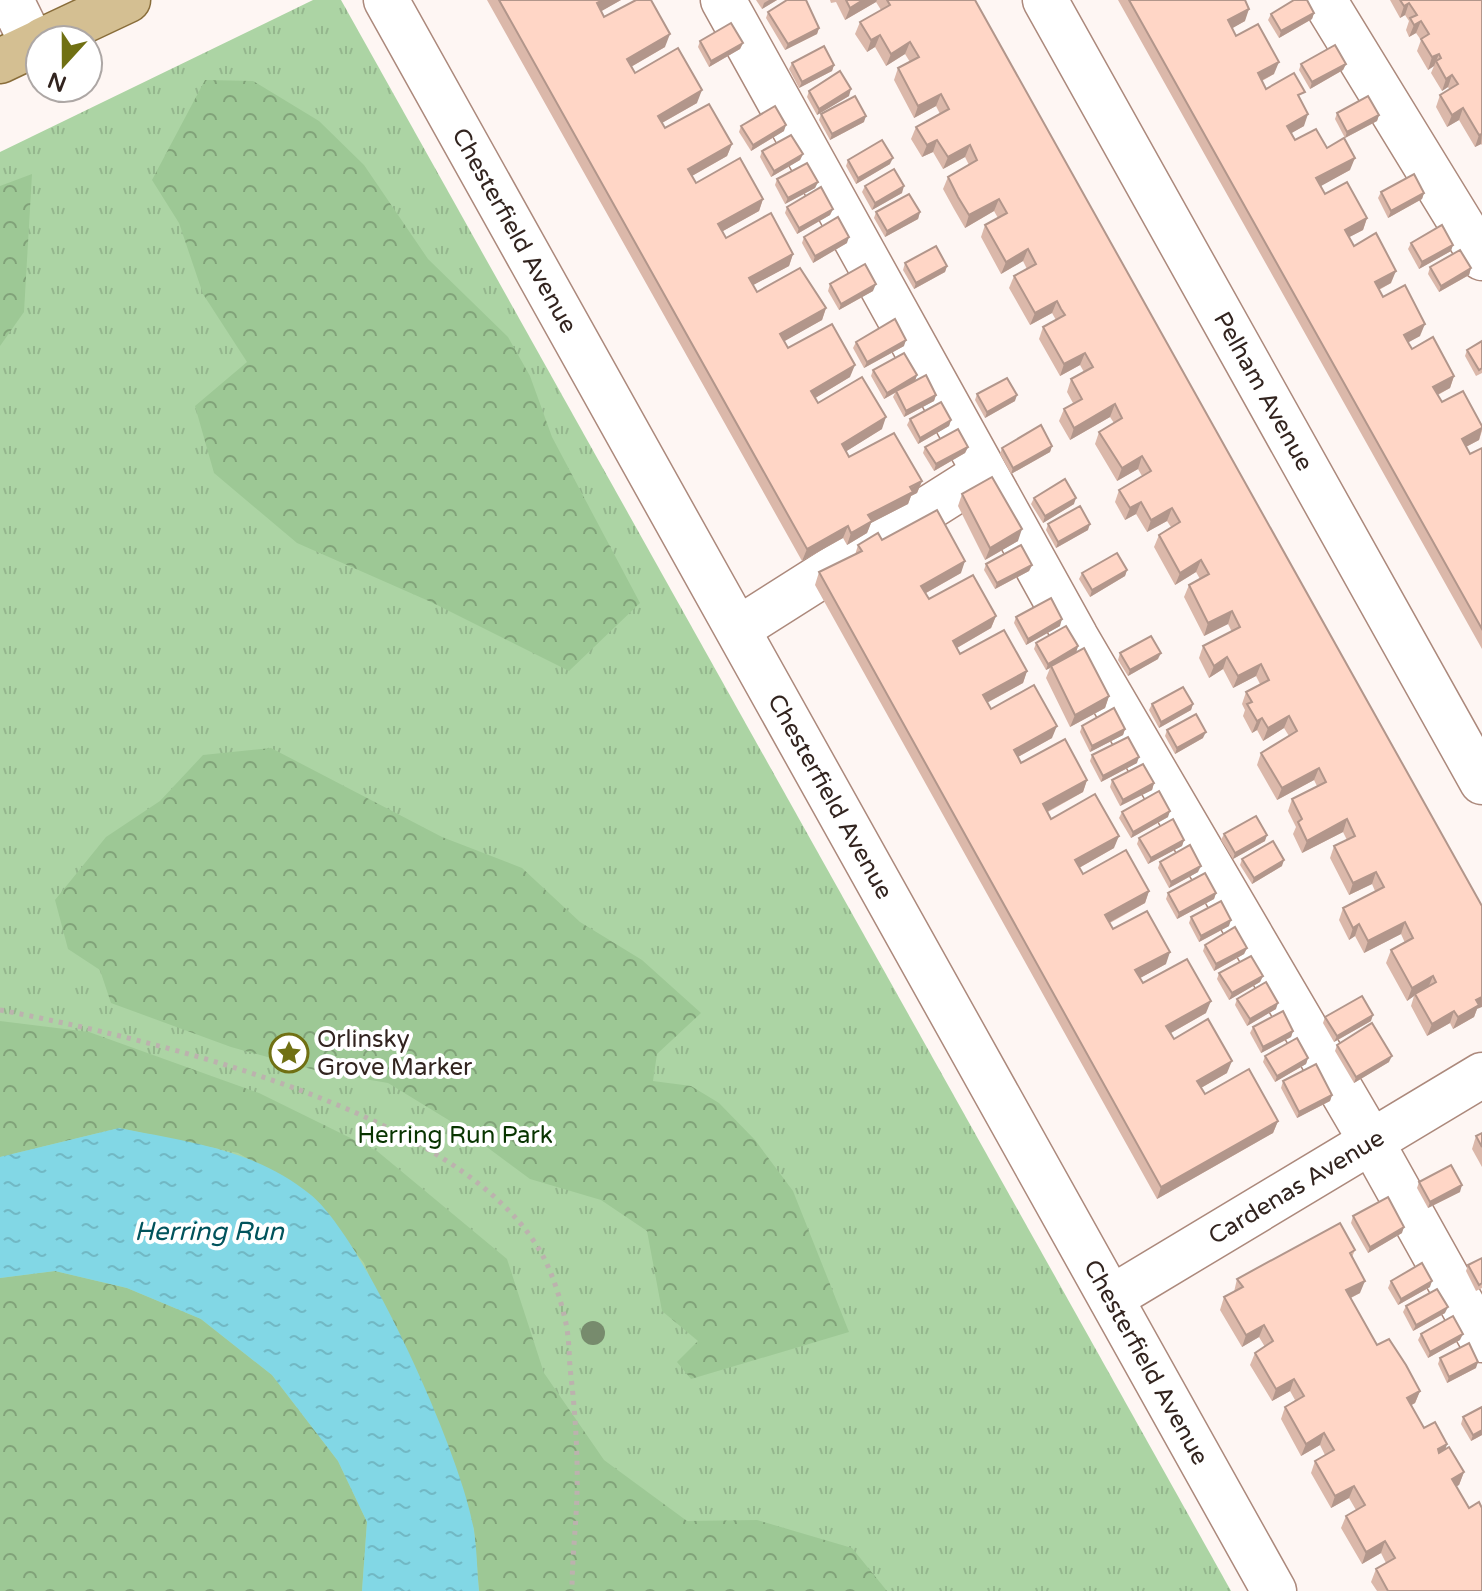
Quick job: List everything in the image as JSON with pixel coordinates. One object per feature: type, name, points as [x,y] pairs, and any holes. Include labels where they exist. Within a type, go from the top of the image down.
[{"type":"main road","points":[[77,24],[128,0]]},
{"type":"street","points":[[11,0],[24,34]]},
{"type":"street","name":"Chesterfield Avenue","points":[[386,0],[1274,1591]]},
{"type":"street","points":[[723,0],[984,473],[1371,1141],[1482,1340]]},
{"type":"street","name":"Pelham Avenue","points":[[1045,0],[1482,782]]},
{"type":"street","points":[[1324,0],[1482,258]]},
{"type":"street","points":[[738,629],[984,473]]},
{"type":"street","name":"Cardenas Avenue","points":[[1111,1298],[1482,1075]]},
{"type":"path","points":[[0,1010],[109,1032],[257,1075],[351,1109],[420,1144],[481,1188],[517,1221],[545,1261],[566,1320],[577,1490],[572,1591]]},
{"type":"green space","name":"Herring Run Park","points":[[313,0],[341,0],[1231,1591],[0,1591],[0,152]]},
{"type":"green space","points":[[205,80],[253,81],[319,121],[364,165],[428,259],[508,337],[530,376],[552,437],[640,603],[569,671],[431,602],[297,543],[214,473],[195,406],[247,362],[203,294],[179,223],[152,180]]},
{"type":"green space","points":[[32,174],[24,312],[0,346],[0,186]]},
{"type":"green space","points":[[271,748],[442,837],[522,868],[580,922],[642,960],[701,1013],[657,1054],[653,1081],[691,1086],[719,1103],[755,1140],[793,1191],[849,1332],[691,1379],[677,1362],[698,1341],[662,1311],[647,1231],[601,1200],[530,1179],[460,1127],[388,1083],[318,1071],[231,1047],[111,1003],[100,970],[68,949],[55,900],[106,837],[160,801],[203,755]]},
{"type":"green space","points":[[0,1021],[89,1032],[259,1093],[377,1151],[507,1259],[544,1373],[604,1460],[687,1521],[757,1520],[852,1548],[887,1591],[479,1591],[474,1529],[364,1263],[313,1197],[238,1153],[119,1128],[0,1157]]},
{"type":"green space","points":[[55,1271],[127,1288],[201,1319],[272,1375],[338,1461],[367,1522],[362,1591],[0,1591],[0,1278]]},
{"type":"water","name":"Herring Run","points":[[119,1128],[195,1143],[244,1157],[290,1179],[311,1195],[333,1220],[384,1302],[452,1454],[474,1531],[479,1591],[362,1591],[367,1522],[338,1461],[272,1375],[201,1319],[127,1288],[55,1271],[0,1278],[0,1157]]},
{"type":"building","points":[[499,0],[603,0],[597,3],[604,17],[636,0],[651,0],[670,34],[627,59],[635,73],[678,48],[702,90],[658,116],[665,128],[709,104],[732,144],[688,169],[696,183],[740,158],[763,199],[718,224],[726,238],[771,213],[793,254],[749,278],[757,292],[800,268],[826,308],[780,334],[788,348],[832,324],[855,365],[811,391],[818,403],[862,377],[886,417],[842,444],[849,457],[894,433],[922,481],[910,487],[913,492],[868,515],[872,521],[851,533],[848,526],[807,549]]},
{"type":"building","points":[[787,0],[806,0],[819,28],[788,44],[768,12]]},
{"type":"building","points":[[846,0],[863,0],[850,8]]},
{"type":"building","points":[[887,0],[975,0],[1482,906],[1482,997],[1476,1000],[1479,1005],[1458,1017],[1454,1011],[1432,1024],[1415,994],[1436,982],[1433,976],[1412,988],[1391,950],[1413,938],[1405,922],[1368,941],[1359,924],[1353,928],[1343,908],[1384,887],[1376,872],[1353,883],[1334,846],[1355,836],[1347,819],[1307,841],[1298,822],[1302,819],[1292,799],[1326,782],[1319,768],[1282,788],[1261,753],[1297,731],[1289,716],[1268,728],[1262,718],[1257,721],[1247,704],[1252,702],[1246,692],[1269,680],[1261,664],[1238,676],[1227,657],[1214,666],[1203,646],[1240,627],[1232,611],[1208,623],[1189,585],[1209,574],[1201,560],[1180,573],[1159,535],[1180,522],[1172,508],[1151,520],[1141,502],[1130,508],[1119,490],[1151,471],[1142,456],[1122,468],[1099,432],[1122,418],[1115,404],[1074,428],[1064,409],[1082,399],[1071,379],[1093,367],[1085,353],[1064,364],[1043,327],[1065,315],[1057,301],[1035,313],[1014,276],[1036,264],[1028,249],[1006,262],[985,225],[1007,213],[999,199],[969,215],[958,197],[948,177],[977,160],[970,145],[948,157],[937,140],[927,145],[916,127],[949,109],[941,94],[918,106],[898,68],[919,57],[910,42],[891,54],[880,35],[871,40],[860,22],[890,5]]},
{"type":"building","points":[[1129,0],[1245,0],[1249,9],[1228,20],[1236,36],[1258,24],[1279,62],[1258,73],[1266,89],[1294,73],[1305,92],[1298,95],[1308,114],[1287,126],[1295,140],[1316,129],[1327,148],[1344,138],[1355,158],[1316,178],[1325,194],[1347,182],[1367,218],[1345,230],[1354,246],[1376,233],[1396,271],[1375,282],[1383,297],[1405,285],[1425,324],[1404,335],[1412,349],[1433,337],[1454,376],[1433,387],[1442,402],[1463,391],[1482,426],[1462,439],[1470,454],[1482,448],[1482,629]]},
{"type":"building","points":[[1294,0],[1307,0],[1314,13],[1281,31],[1271,14]]},
{"type":"building","points":[[1400,0],[1482,0],[1482,134],[1479,135],[1463,108],[1452,115],[1440,95],[1458,84],[1452,75],[1446,79],[1436,61],[1441,58],[1439,54],[1432,57],[1421,39],[1429,34],[1421,21],[1414,25],[1410,18],[1417,15],[1409,3],[1404,6]]},
{"type":"building","points":[[731,23],[743,43],[711,61],[700,41]]},
{"type":"building","points":[[1335,45],[1346,64],[1312,82],[1301,64]]},
{"type":"building","points":[[824,46],[834,65],[802,82],[792,63]]},
{"type":"building","points":[[840,71],[851,89],[819,109],[809,91]]},
{"type":"building","points":[[855,96],[866,116],[832,134],[821,114]]},
{"type":"building","points":[[1368,96],[1379,115],[1347,132],[1337,113]]},
{"type":"building","points":[[775,106],[786,125],[753,145],[741,126]]},
{"type":"building","points":[[791,135],[803,154],[774,171],[762,151]]},
{"type":"building","points":[[882,140],[893,158],[858,178],[848,160]]},
{"type":"building","points":[[807,163],[818,182],[788,198],[777,179]]},
{"type":"building","points":[[894,169],[904,186],[875,203],[865,186]]},
{"type":"building","points":[[1414,174],[1424,193],[1391,211],[1381,192]]},
{"type":"building","points":[[821,187],[833,209],[799,228],[787,207]]},
{"type":"building","points":[[909,194],[920,212],[887,231],[876,212]]},
{"type":"building","points":[[838,217],[849,237],[815,256],[804,237]]},
{"type":"building","points":[[1442,225],[1453,245],[1422,262],[1411,243]]},
{"type":"building","points":[[936,246],[947,266],[916,283],[905,263]]},
{"type":"building","points":[[1460,250],[1471,268],[1441,286],[1430,267]]},
{"type":"building","points":[[865,264],[876,284],[841,304],[830,284]]},
{"type":"building","points":[[895,319],[906,340],[867,362],[856,342]]},
{"type":"building","points":[[1482,341],[1482,368],[1479,370],[1467,350]]},
{"type":"building","points":[[904,353],[917,375],[887,393],[873,370]]},
{"type":"building","points":[[926,375],[936,395],[906,411],[896,391]]},
{"type":"building","points":[[1007,378],[1017,395],[987,412],[977,394]]},
{"type":"building","points":[[941,402],[951,420],[920,438],[910,419]]},
{"type":"building","points":[[1041,425],[1052,446],[1013,468],[1002,448]]},
{"type":"building","points":[[958,429],[968,447],[936,464],[925,447]]},
{"type":"building","points":[[992,477],[1022,529],[990,548],[962,494]]},
{"type":"building","points":[[1065,479],[1076,498],[1045,516],[1034,498]]},
{"type":"building","points":[[1080,506],[1090,524],[1058,542],[1048,524]]},
{"type":"building","points":[[937,510],[965,561],[921,586],[929,599],[973,575],[996,616],[953,641],[960,654],[1004,630],[1027,671],[983,695],[991,709],[1034,685],[1057,726],[1014,750],[1021,763],[1065,739],[1087,780],[1043,804],[1051,819],[1095,794],[1119,836],[1075,860],[1083,874],[1126,850],[1149,891],[1105,915],[1113,929],[1147,911],[1170,952],[1135,970],[1143,983],[1187,959],[1211,1001],[1166,1026],[1174,1039],[1208,1019],[1232,1061],[1197,1081],[1205,1094],[1249,1069],[1278,1121],[1161,1187],[819,572],[862,551],[858,545],[878,533],[882,540]]},
{"type":"building","points":[[1021,545],[1032,565],[997,583],[986,564]]},
{"type":"building","points":[[1117,553],[1127,570],[1092,590],[1082,573]]},
{"type":"building","points":[[1051,598],[1062,619],[1028,639],[1016,617]]},
{"type":"building","points":[[1066,626],[1078,646],[1048,664],[1036,643]]},
{"type":"building","points":[[1151,636],[1161,653],[1130,670],[1120,653]]},
{"type":"building","points":[[1084,648],[1109,696],[1075,715],[1051,666]]},
{"type":"building","points":[[1183,687],[1193,704],[1161,722],[1152,704]]},
{"type":"building","points":[[1114,708],[1125,729],[1092,746],[1082,726]]},
{"type":"building","points":[[1196,714],[1206,732],[1177,748],[1167,730]]},
{"type":"building","points":[[1128,737],[1139,757],[1103,776],[1092,755]]},
{"type":"building","points":[[1143,764],[1154,783],[1123,800],[1112,780]]},
{"type":"building","points":[[1159,791],[1170,811],[1133,832],[1122,812]]},
{"type":"building","points":[[1256,816],[1267,835],[1235,853],[1224,834]]},
{"type":"building","points":[[1173,819],[1184,840],[1151,858],[1139,838]]},
{"type":"building","points":[[1273,841],[1284,860],[1254,878],[1242,859]]},
{"type":"building","points":[[1190,845],[1201,866],[1171,882],[1160,862]]},
{"type":"building","points":[[1205,873],[1216,893],[1179,913],[1168,893]]},
{"type":"building","points":[[1221,901],[1231,920],[1201,936],[1191,917]]},
{"type":"building","points":[[1235,927],[1247,948],[1216,964],[1205,945]]},
{"type":"building","points":[[1251,956],[1263,976],[1232,993],[1219,973]]},
{"type":"building","points":[[1266,982],[1278,1003],[1250,1019],[1237,999]]},
{"type":"building","points":[[1362,996],[1373,1015],[1337,1036],[1325,1017]]},
{"type":"building","points":[[1283,1011],[1293,1031],[1263,1047],[1253,1027]]},
{"type":"building","points":[[1372,1023],[1392,1056],[1356,1077],[1337,1045]]},
{"type":"building","points":[[1297,1038],[1308,1058],[1277,1076],[1265,1056]]},
{"type":"building","points":[[1316,1064],[1332,1095],[1299,1112],[1283,1081]]},
{"type":"building","points":[[1482,1133],[1482,1147],[1476,1136]]},
{"type":"building","points":[[1451,1165],[1462,1185],[1430,1202],[1419,1182]]},
{"type":"building","points":[[1388,1197],[1404,1227],[1370,1247],[1353,1216]]},
{"type":"building","points":[[1340,1223],[1355,1250],[1350,1253],[1365,1281],[1346,1290],[1377,1345],[1389,1339],[1406,1365],[1420,1391],[1407,1398],[1424,1428],[1435,1422],[1447,1444],[1438,1449],[1439,1453],[1449,1447],[1464,1472],[1452,1479],[1469,1508],[1479,1502],[1482,1508],[1482,1591],[1388,1591],[1376,1569],[1395,1558],[1385,1541],[1366,1552],[1346,1516],[1365,1505],[1354,1486],[1335,1496],[1315,1461],[1334,1450],[1324,1433],[1306,1444],[1285,1407],[1304,1396],[1294,1379],[1276,1389],[1255,1353],[1273,1341],[1264,1325],[1246,1335],[1224,1297],[1243,1287],[1237,1279]]},
{"type":"building","points":[[1482,1258],[1482,1283],[1479,1285],[1468,1265]]},
{"type":"building","points":[[1422,1263],[1432,1281],[1401,1299],[1391,1281]]},
{"type":"building","points":[[1437,1289],[1448,1307],[1416,1325],[1406,1306]]},
{"type":"building","points":[[1453,1316],[1463,1334],[1430,1352],[1421,1334]]},
{"type":"building","points":[[1469,1343],[1478,1362],[1449,1377],[1440,1358]]},
{"type":"building","points":[[1482,1407],[1482,1430],[1473,1435],[1463,1417]]},
{"type":"place","name":"Orlinsky Grove Marker","points":[[289,1053]]}]
